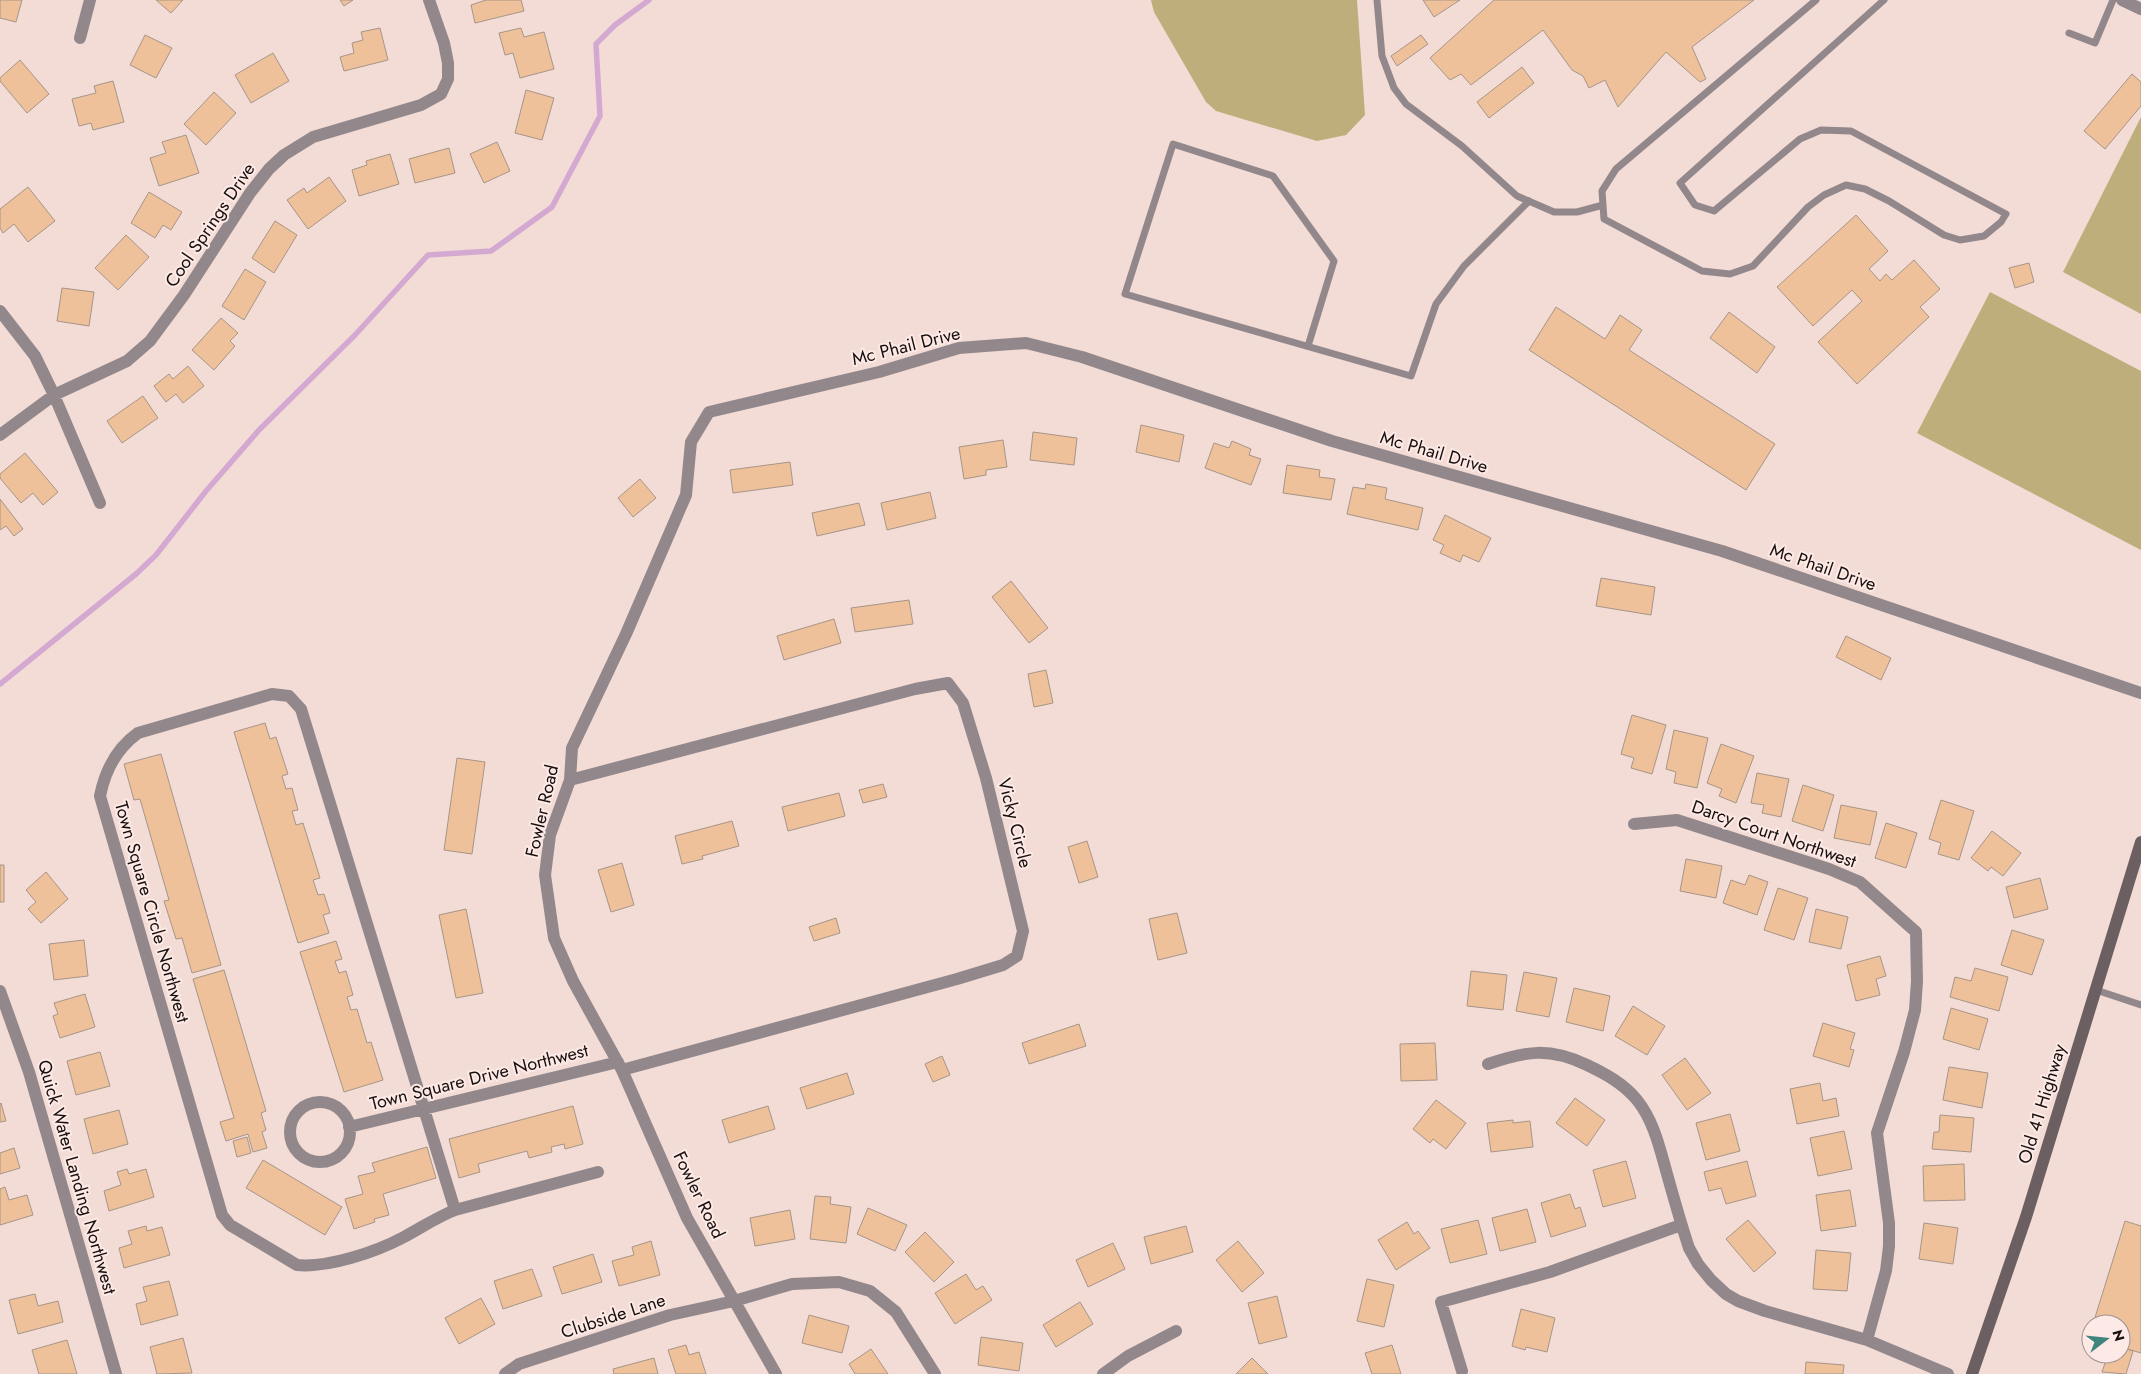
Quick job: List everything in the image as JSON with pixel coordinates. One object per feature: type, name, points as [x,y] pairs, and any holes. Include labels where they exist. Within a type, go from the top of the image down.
[{"type":"main road","name":"Old 41 Highway","points":[[1972,1374],[2014,1251],[2141,842]]},
{"type":"street","points":[[80,38],[90,0]]},
{"type":"street","name":"Cool Springs Drive","points":[[0,436],[54,395],[126,361],[150,341],[184,295],[250,193],[268,169],[284,155],[313,137],[421,105],[440,94],[448,79],[448,62],[444,43],[429,0]]},
{"type":"street","points":[[2122,0],[2141,9]]},
{"type":"street","points":[[0,311],[34,356],[54,395],[100,503]]},
{"type":"street","name":"Mc Phail Drive","points":[[710,412],[879,372],[959,348],[1026,343],[1082,357],[1332,441],[1722,551],[2141,693]]},
{"type":"street","name":"Fowler Road","points":[[710,412],[691,442],[686,494],[626,634],[572,748],[570,780],[550,835],[545,875],[554,938],[573,980],[620,1066],[687,1218],[776,1374]]},
{"type":"street","name":"Vicky Circle","points":[[570,780],[915,689],[948,683],[964,703],[986,778],[1023,930],[1017,956],[1003,964],[957,979],[620,1066]]},
{"type":"street","name":"Town Square Circle Northwest","points":[[455,1210],[301,709],[289,696],[272,694],[138,733],[126,741],[109,768],[100,796],[222,1215],[230,1225],[297,1265],[308,1266],[348,1258],[385,1246],[441,1215],[455,1210],[598,1172]]},
{"type":"street","name":"Darcy Court Northwest","points":[[1634,824],[1677,820],[1829,869],[1860,882],[1916,932],[1917,981],[1915,1010],[1904,1052],[1877,1132],[1889,1223],[1890,1246],[1886,1271],[1867,1340]]},
{"type":"street","name":"Quick Water Landing Northwest","points":[[0,991],[29,1072],[116,1374]]},
{"type":"street","points":[[1488,1064],[1517,1054],[1534,1052],[1558,1055],[1581,1062],[1604,1073],[1624,1087],[1637,1100],[1647,1115],[1657,1137],[1689,1248],[1698,1264],[1726,1294],[1765,1312],[1867,1340],[1948,1374]]},
{"type":"street","name":"Town Square Drive Northwest","points":[[349,1127],[620,1066]]},
{"type":"street","name":"Town Square Drive Northwest","points":[[319,1102],[330,1104],[340,1110],[347,1119],[349,1127],[349,1141],[343,1151],[335,1158],[325,1162],[312,1161],[301,1155],[293,1146],[290,1134],[292,1121],[298,1112],[307,1105],[319,1102]]},
{"type":"street","points":[[1462,1371],[1441,1302],[1550,1272],[1681,1225]]},
{"type":"street","name":"Clubside Lane","points":[[505,1374],[519,1364],[670,1315],[734,1301],[792,1284],[839,1282],[870,1291],[896,1312],[935,1374]]},
{"type":"street","points":[[1103,1374],[1128,1356],[1176,1331]]},
{"type":"lane","points":[[1377,0],[1382,56],[1394,88],[1406,104],[1462,146],[1517,196],[1554,212],[1577,212],[1603,205]]},
{"type":"lane","points":[[1816,0],[1616,169],[1602,191],[1604,219],[1702,271],[1730,274],[1753,266],[1808,208],[1824,195],[1846,185],[1865,189],[1889,201],[1944,235],[1960,240],[1984,236],[2001,222],[2006,214],[1851,131],[1821,130],[1800,139],[1714,211],[1695,205],[1680,183],[1884,0]]},
{"type":"lane","points":[[2069,32],[2095,44],[2112,0]]},
{"type":"lane","points":[[1308,346],[1334,261],[1273,176],[1173,144],[1125,294],[1411,376],[1436,304],[1464,266],[1529,201]]},
{"type":"lane","points":[[2096,990],[2141,1005]]},
{"type":"shaded area","points":[[1151,0],[1357,0],[1365,115],[1346,135],[1317,141],[1216,111],[1206,102],[1154,12]]},
{"type":"shaded area","points":[[2141,117],[2141,314],[2063,272]]},
{"type":"shaded area","points":[[1990,292],[2141,371],[2141,550],[1917,433]]},
{"type":"building","points":[[0,0],[22,0],[16,22],[0,18]]},
{"type":"building","points":[[156,0],[183,0],[171,13]]},
{"type":"building","points":[[340,0],[353,0],[344,6]]},
{"type":"building","points":[[486,0],[521,0],[524,11],[475,23],[471,5]]},
{"type":"building","points":[[1423,0],[1460,0],[1434,17]]},
{"type":"building","points":[[1494,0],[1754,0],[1692,47],[1706,79],[1700,82],[1666,52],[1618,107],[1605,80],[1589,88],[1583,76],[1572,70],[1543,30],[1471,85],[1461,74],[1450,80],[1430,58]]},
{"type":"building","points":[[380,28],[388,60],[344,71],[340,57],[354,53],[352,43],[363,40],[361,32]]},
{"type":"building","points":[[521,28],[524,37],[544,32],[554,69],[520,78],[513,53],[505,55],[499,33]]},
{"type":"building","points":[[145,35],[172,48],[156,78],[130,65]]},
{"type":"building","points":[[1421,35],[1428,44],[1397,66],[1391,56]]},
{"type":"building","points":[[273,53],[289,81],[251,103],[235,75]]},
{"type":"building","points":[[20,60],[49,94],[27,113],[0,81],[0,78]]},
{"type":"building","points":[[1522,67],[1534,83],[1489,118],[1477,102]]},
{"type":"building","points":[[2132,74],[2141,82],[2141,106],[2105,149],[2084,131]]},
{"type":"building","points":[[113,81],[124,122],[93,130],[91,123],[79,126],[72,99],[96,93],[94,86]]},
{"type":"building","points":[[526,90],[554,98],[542,140],[515,133]]},
{"type":"building","points":[[214,92],[236,113],[206,145],[184,124]]},
{"type":"building","points":[[186,135],[199,173],[159,186],[150,158],[166,153],[162,142]]},
{"type":"building","points":[[497,142],[510,171],[484,183],[470,154]]},
{"type":"building","points":[[449,148],[455,173],[415,183],[409,159]]},
{"type":"building","points":[[390,154],[399,184],[359,196],[352,170],[367,165],[366,161]]},
{"type":"building","points":[[329,177],[346,201],[308,229],[287,200],[304,188],[307,193]]},
{"type":"building","points":[[28,187],[55,221],[28,242],[14,224],[3,233],[0,228],[0,209]]},
{"type":"building","points":[[149,192],[182,212],[171,230],[163,225],[155,238],[131,223]]},
{"type":"building","points":[[1856,215],[1888,251],[1869,269],[1880,281],[1886,274],[1892,280],[1914,260],[1940,289],[1920,307],[1929,317],[1857,384],[1818,342],[1862,301],[1852,290],[1813,326],[1777,287]]},
{"type":"building","points":[[275,221],[297,235],[274,273],[252,258]]},
{"type":"building","points":[[126,235],[149,257],[118,290],[95,268]]},
{"type":"building","points":[[2029,263],[2034,282],[2015,288],[2009,268]]},
{"type":"building","points":[[245,269],[266,282],[244,320],[222,306]]},
{"type":"building","points":[[62,288],[94,292],[89,326],[57,321]]},
{"type":"building","points":[[1556,307],[1605,339],[1620,315],[1642,330],[1629,350],[1775,444],[1746,490],[1529,350]]},
{"type":"building","points":[[1729,312],[1775,347],[1757,373],[1710,338]]},
{"type":"building","points":[[221,318],[238,333],[230,341],[235,346],[214,370],[192,350]]},
{"type":"building","points":[[188,366],[204,386],[183,403],[176,394],[166,402],[154,386],[169,374],[173,379]]},
{"type":"building","points":[[143,396],[158,418],[122,443],[107,421]]},
{"type":"building","points":[[1141,425],[1184,435],[1179,462],[1136,452]]},
{"type":"building","points":[[1033,432],[1077,438],[1074,465],[1030,460]]},
{"type":"building","points":[[1003,440],[1007,467],[986,470],[986,475],[964,479],[959,447]]},
{"type":"building","points":[[1232,441],[1251,449],[1249,455],[1261,459],[1251,485],[1205,468],[1214,443],[1229,448]]},
{"type":"building","points":[[25,453],[58,492],[43,505],[33,493],[21,503],[0,478],[0,474]]},
{"type":"building","points":[[790,462],[793,485],[733,493],[730,470]]},
{"type":"building","points":[[1287,465],[1320,470],[1319,477],[1335,479],[1331,500],[1283,493]]},
{"type":"building","points":[[640,479],[656,498],[633,517],[618,498]]},
{"type":"building","points":[[1366,484],[1387,488],[1385,499],[1423,508],[1418,530],[1347,514],[1353,487],[1365,489]]},
{"type":"building","points":[[930,492],[936,518],[887,530],[881,503]]},
{"type":"building","points":[[0,499],[23,529],[14,536],[6,526],[0,530]]},
{"type":"building","points":[[859,503],[865,525],[817,536],[812,513]]},
{"type":"building","points":[[1445,515],[1491,538],[1479,562],[1463,555],[1460,562],[1440,553],[1444,545],[1433,540]]},
{"type":"building","points":[[1601,578],[1655,587],[1651,615],[1596,606]]},
{"type":"building","points":[[1011,581],[1048,628],[1029,643],[992,597]]},
{"type":"building","points":[[909,600],[913,624],[855,632],[851,608]]},
{"type":"building","points":[[834,619],[841,643],[784,660],[777,636]]},
{"type":"building","points":[[1846,636],[1891,658],[1881,680],[1836,657]]},
{"type":"building","points":[[1046,670],[1053,703],[1034,707],[1028,674]]},
{"type":"building","points":[[1632,715],[1666,725],[1652,774],[1631,768],[1634,758],[1621,754]]},
{"type":"building","points":[[265,723],[270,739],[276,737],[288,774],[282,776],[286,789],[292,788],[298,810],[292,811],[296,825],[303,823],[320,878],[313,880],[318,895],[324,894],[330,913],[323,915],[329,933],[298,943],[234,732]]},
{"type":"building","points":[[1674,730],[1708,738],[1697,788],[1674,783],[1676,772],[1666,769]]},
{"type":"building","points":[[1721,744],[1754,756],[1736,803],[1719,796],[1722,789],[1707,783]]},
{"type":"building","points":[[161,754],[221,965],[192,973],[182,938],[176,939],[164,901],[169,900],[140,799],[134,800],[124,764]]},
{"type":"building","points":[[457,758],[485,762],[472,854],[444,850]]},
{"type":"building","points":[[1757,773],[1789,779],[1781,817],[1762,813],[1764,805],[1751,803]]},
{"type":"building","points":[[883,784],[887,797],[863,803],[859,790]]},
{"type":"building","points":[[1803,785],[1834,795],[1823,831],[1792,821]]},
{"type":"building","points":[[839,793],[845,816],[788,831],[782,807]]},
{"type":"building","points":[[1941,800],[1974,811],[1959,860],[1938,854],[1941,843],[1929,839]]},
{"type":"building","points":[[1841,805],[1877,812],[1870,845],[1834,838]]},
{"type":"building","points":[[732,821],[739,846],[702,856],[703,859],[682,864],[675,836]]},
{"type":"building","points":[[1886,823],[1917,833],[1906,868],[1875,858]]},
{"type":"building","points":[[1992,831],[2021,853],[2003,876],[1991,867],[1988,871],[1971,858]]},
{"type":"building","points":[[1087,841],[1098,877],[1079,883],[1068,847]]},
{"type":"building","points":[[1686,859],[1722,866],[1716,898],[1680,891]]},
{"type":"building","points":[[622,863],[634,905],[611,912],[598,870]]},
{"type":"building","points":[[0,865],[4,865],[4,902],[0,902]]},
{"type":"building","points":[[46,872],[68,899],[41,923],[28,909],[36,902],[26,890]]},
{"type":"building","points":[[1749,875],[1768,882],[1757,915],[1723,903],[1731,880],[1745,885]]},
{"type":"building","points":[[2040,878],[2048,909],[2014,918],[2006,887]]},
{"type":"building","points":[[1778,888],[1808,898],[1794,940],[1764,930]]},
{"type":"building","points":[[466,909],[483,993],[456,998],[439,915]]},
{"type":"building","points":[[1816,909],[1848,917],[1841,949],[1809,942]]},
{"type":"building","points":[[1177,913],[1187,953],[1158,960],[1149,919]]},
{"type":"building","points":[[836,918],[840,933],[814,941],[809,927]]},
{"type":"building","points":[[2012,930],[2044,940],[2032,975],[2001,965]]},
{"type":"building","points":[[84,940],[88,976],[54,980],[49,944]]},
{"type":"building","points":[[336,941],[342,959],[335,961],[339,973],[346,971],[353,995],[347,997],[351,1010],[357,1009],[367,1043],[371,1042],[383,1080],[344,1092],[300,952]]},
{"type":"building","points":[[1880,956],[1886,976],[1876,979],[1880,995],[1856,1001],[1847,965]]},
{"type":"building","points":[[1975,968],[2008,977],[1999,1011],[1950,997],[1955,977],[1971,981]]},
{"type":"building","points":[[224,970],[266,1111],[261,1113],[266,1130],[262,1132],[267,1148],[253,1152],[248,1134],[226,1141],[220,1122],[234,1118],[193,979]]},
{"type":"building","points":[[1471,971],[1507,975],[1503,1010],[1467,1006]]},
{"type":"building","points":[[1524,972],[1557,978],[1549,1017],[1516,1011]]},
{"type":"building","points":[[1574,988],[1610,996],[1603,1031],[1566,1022]]},
{"type":"building","points":[[85,994],[95,1027],[60,1038],[53,1016],[58,1014],[54,1003]]},
{"type":"building","points":[[1633,1006],[1665,1026],[1647,1055],[1615,1036]]},
{"type":"building","points":[[1951,1008],[1988,1019],[1979,1050],[1943,1039]]},
{"type":"building","points":[[1823,1023],[1855,1033],[1850,1049],[1854,1050],[1849,1067],[1813,1056]]},
{"type":"building","points":[[1079,1024],[1086,1046],[1029,1064],[1022,1043]]},
{"type":"building","points":[[1435,1043],[1437,1080],[1401,1081],[1400,1044]]},
{"type":"building","points":[[100,1052],[110,1086],[76,1095],[67,1061]]},
{"type":"building","points":[[942,1056],[950,1075],[933,1082],[925,1064]]},
{"type":"building","points":[[1685,1058],[1711,1093],[1687,1110],[1662,1075]]},
{"type":"building","points":[[1949,1067],[1988,1073],[1982,1108],[1943,1100]]},
{"type":"building","points":[[847,1073],[854,1094],[807,1109],[800,1088]]},
{"type":"building","points":[[1820,1083],[1823,1101],[1836,1098],[1839,1116],[1797,1124],[1790,1089]]},
{"type":"building","points":[[1575,1098],[1605,1120],[1587,1146],[1556,1123]]},
{"type":"building","points":[[1436,1100],[1466,1123],[1446,1149],[1433,1139],[1430,1143],[1413,1129]]},
{"type":"building","points":[[0,1104],[6,1121],[0,1122]]},
{"type":"building","points":[[573,1106],[583,1144],[565,1149],[564,1144],[551,1147],[552,1152],[529,1158],[527,1151],[478,1164],[480,1172],[459,1178],[449,1139]]},
{"type":"building","points":[[768,1106],[775,1129],[729,1143],[722,1120]]},
{"type":"building","points":[[119,1110],[128,1144],[93,1154],[84,1119]]},
{"type":"building","points":[[1730,1114],[1740,1151],[1706,1160],[1696,1123]]},
{"type":"building","points":[[1940,1115],[1974,1118],[1971,1152],[1932,1149],[1934,1132],[1939,1132]]},
{"type":"building","points":[[1513,1120],[1513,1123],[1530,1121],[1533,1147],[1491,1152],[1487,1123]]},
{"type":"building","points":[[1844,1131],[1852,1169],[1818,1176],[1810,1138]]},
{"type":"building","points":[[247,1137],[251,1153],[237,1157],[233,1141]]},
{"type":"building","points":[[427,1147],[436,1178],[383,1194],[389,1215],[374,1219],[375,1222],[354,1229],[345,1199],[363,1194],[358,1176],[375,1172],[372,1163]]},
{"type":"building","points":[[14,1148],[20,1168],[0,1174],[0,1153]]},
{"type":"building","points":[[263,1160],[342,1207],[325,1235],[246,1188]]},
{"type":"building","points":[[1626,1161],[1636,1198],[1603,1207],[1593,1170]]},
{"type":"building","points":[[1747,1161],[1756,1196],[1726,1204],[1721,1188],[1709,1191],[1704,1172]]},
{"type":"building","points":[[1964,1164],[1965,1200],[1924,1201],[1923,1166]]},
{"type":"building","points":[[127,1169],[129,1174],[146,1169],[154,1197],[109,1211],[104,1191],[121,1185],[117,1172]]},
{"type":"building","points":[[5,1187],[9,1200],[27,1195],[33,1215],[0,1225],[0,1189]]},
{"type":"building","points":[[1850,1190],[1856,1226],[1821,1231],[1816,1195]]},
{"type":"building","points":[[1570,1194],[1575,1209],[1580,1207],[1586,1226],[1551,1237],[1541,1203]]},
{"type":"building","points":[[815,1196],[831,1197],[830,1204],[851,1207],[846,1243],[810,1239]]},
{"type":"building","points":[[868,1208],[907,1225],[895,1251],[857,1234]]},
{"type":"building","points":[[1527,1209],[1536,1242],[1500,1251],[1492,1218]]},
{"type":"building","points":[[790,1210],[795,1239],[755,1246],[750,1218]]},
{"type":"building","points":[[1478,1220],[1487,1254],[1450,1263],[1441,1229]]},
{"type":"building","points":[[1748,1220],[1776,1253],[1754,1272],[1726,1239]]},
{"type":"building","points":[[2125,1221],[2141,1226],[2141,1353],[2131,1350],[2131,1314],[2096,1314]]},
{"type":"building","points":[[1407,1222],[1414,1234],[1418,1231],[1430,1248],[1396,1270],[1378,1240]]},
{"type":"building","points":[[1924,1223],[1958,1228],[1953,1264],[1919,1259]]},
{"type":"building","points":[[146,1226],[147,1231],[162,1227],[170,1255],[124,1268],[119,1248],[132,1244],[128,1231]]},
{"type":"building","points":[[1186,1226],[1193,1252],[1151,1264],[1144,1237]]},
{"type":"building","points":[[925,1232],[954,1262],[934,1282],[905,1252]]},
{"type":"building","points":[[651,1241],[660,1275],[619,1286],[612,1261],[634,1255],[632,1247]]},
{"type":"building","points":[[1238,1241],[1264,1273],[1242,1292],[1216,1260]]},
{"type":"building","points":[[1113,1243],[1125,1269],[1088,1287],[1076,1260]]},
{"type":"building","points":[[1816,1250],[1851,1253],[1847,1291],[1813,1289]]},
{"type":"building","points":[[593,1254],[602,1282],[562,1294],[553,1267]]},
{"type":"building","points":[[532,1269],[542,1296],[503,1309],[494,1281]]},
{"type":"building","points":[[966,1274],[976,1290],[983,1286],[992,1300],[955,1324],[935,1293]]},
{"type":"building","points":[[1367,1279],[1394,1285],[1384,1327],[1357,1321]]},
{"type":"building","points":[[169,1281],[178,1315],[141,1325],[136,1304],[147,1301],[143,1287]]},
{"type":"building","points":[[35,1294],[38,1306],[58,1301],[63,1322],[18,1334],[9,1300]]},
{"type":"building","points":[[1277,1296],[1287,1337],[1259,1344],[1248,1303]]},
{"type":"building","points":[[481,1298],[495,1324],[459,1344],[445,1318]]},
{"type":"building","points":[[1080,1302],[1093,1324],[1056,1347],[1043,1325]]},
{"type":"building","points":[[1521,1309],[1555,1318],[1547,1352],[1526,1347],[1525,1350],[1512,1346]]},
{"type":"building","points":[[809,1315],[849,1326],[842,1353],[802,1343]]},
{"type":"building","points":[[981,1337],[1023,1343],[1019,1371],[978,1365]]},
{"type":"building","points":[[183,1338],[192,1373],[157,1374],[150,1347]]},
{"type":"building","points":[[67,1340],[77,1374],[39,1374],[32,1350]]},
{"type":"building","points":[[686,1345],[689,1355],[699,1352],[706,1374],[676,1374],[668,1350]]},
{"type":"building","points":[[1392,1345],[1401,1374],[1372,1374],[1365,1353]]},
{"type":"building","points":[[871,1349],[888,1374],[855,1374],[849,1364]]},
{"type":"building","points":[[654,1358],[658,1374],[614,1374],[613,1369]]},
{"type":"building","points":[[1252,1358],[1268,1374],[1236,1374]]},
{"type":"building","points":[[1806,1362],[1844,1365],[1843,1374],[1805,1374]]},
{"type":"building","points":[[2105,1364],[2129,1364],[2126,1374],[2102,1372]]},
{"type":"waterway","points":[[0,684],[136,574],[156,555],[206,491],[259,430],[355,335],[428,255],[491,251],[552,207],[600,116],[596,44],[615,25],[649,0]]}]
